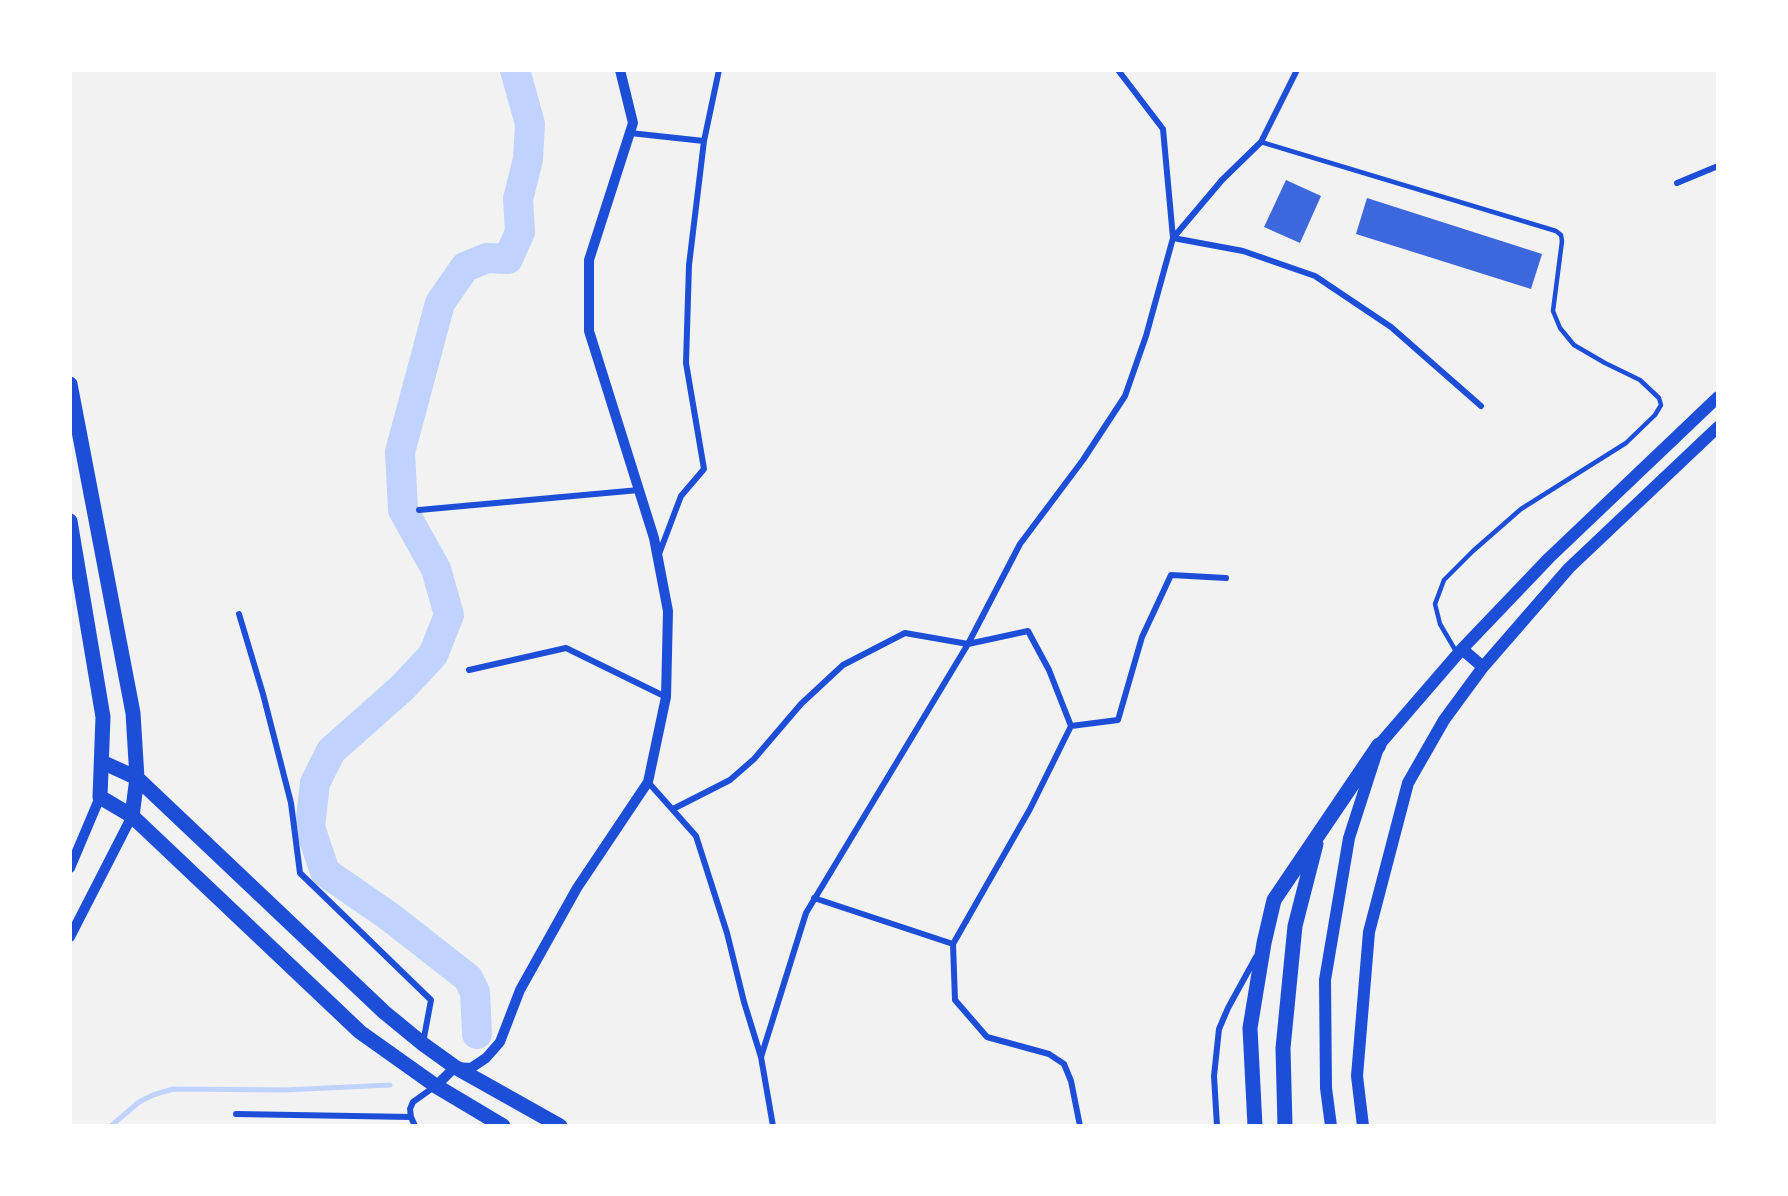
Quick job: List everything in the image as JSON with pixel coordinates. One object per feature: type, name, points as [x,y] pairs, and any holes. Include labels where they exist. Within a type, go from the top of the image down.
[{"type":"main road","points":[[70,384],[133,713],[137,778],[132,816]]},
{"type":"main road","points":[[1255,1125],[1250,1028],[1264,943],[1274,900],[1379,745],[1460,651],[1549,558],[1718,397]]},
{"type":"main road","points":[[1363,1125],[1357,1076],[1369,932],[1408,783],[1444,720],[1484,667],[1569,568],[1718,427]]},
{"type":"main road","points":[[70,521],[103,717],[100,797],[132,816],[360,1032],[436,1086],[504,1125]]},
{"type":"main road","points":[[1460,651],[1484,667]]},
{"type":"main road","points":[[1331,1125],[1326,1088],[1325,980],[1349,838],[1379,745]]},
{"type":"main road","points":[[102,762],[137,778],[384,1012],[423,1044],[455,1067],[560,1125]]},
{"type":"main road","points":[[1285,1125],[1283,1048],[1295,926],[1319,832]]},
{"type":"street","points":[[415,1125],[410,1109],[413,1102],[436,1086],[455,1067],[471,1068],[486,1058],[500,1042],[520,990],[577,888],[648,782],[666,697],[668,610],[654,538],[589,331],[589,260],[633,123],[620,70]]},
{"type":"street","points":[[657,558],[681,496],[704,469],[686,363],[689,265],[704,141],[719,70]]},
{"type":"street","points":[[761,1056],[806,913],[814,898],[968,644],[1020,544],[1083,460],[1125,396],[1146,336],[1173,238],[1163,129],[1118,70]]},
{"type":"street","points":[[1173,238],[1222,180],[1261,142],[1297,70]]},
{"type":"street","points":[[630,133],[704,141]]},
{"type":"street","points":[[1677,183],[1718,166]]},
{"type":"street","points":[[1173,238],[1243,251],[1315,276],[1391,327],[1481,406]]},
{"type":"street","points":[[418,510],[639,490]]},
{"type":"street","points":[[1071,726],[1118,720],[1142,637],[1171,574],[1226,578]]},
{"type":"street","points":[[238,614],[263,694],[291,803],[300,873],[430,1000],[423,1044]]},
{"type":"street","points":[[673,809],[730,780],[754,759],[801,704],[843,666],[905,633],[968,644],[1028,631],[1049,670],[1071,726],[1030,809],[953,944],[955,1000],[987,1037],[1049,1054],[1064,1064],[1071,1081],[1080,1125]]},
{"type":"street","points":[[469,670],[566,648],[666,697]]},
{"type":"street","points":[[648,782],[696,836],[727,933],[744,1002],[761,1056],[773,1125]]},
{"type":"street","points":[[70,868],[100,797]]},
{"type":"street","points":[[70,937],[132,816]]},
{"type":"street","points":[[814,898],[953,944]]},
{"type":"street","points":[[1217,1125],[1214,1076],[1219,1029],[1227,1008],[1264,943]]},
{"type":"street","points":[[236,1114],[411,1117]]},
{"type":"lane","points":[[1261,142],[1556,231],[1561,235],[1562,241],[1553,310],[1560,328],[1574,345],[1640,380],[1659,398],[1661,405],[1655,415],[1626,443],[1521,509],[1444,580],[1435,604],[1440,624],[1460,651]]},
{"type":"building","points":[[1286,180],[1321,196],[1300,243],[1264,227]]},
{"type":"building","points":[[1367,198],[1542,254],[1531,289],[1356,234]]},
{"type":"waterway","points":[[477,1034],[475,992],[468,978],[390,917],[325,872],[310,827],[315,783],[331,751],[402,688],[433,655],[449,615],[436,569],[403,510],[400,452],[440,303],[465,267],[487,258],[508,259],[520,232],[518,199],[528,159],[530,124],[515,70]]},
{"type":"waterway","points":[[111,1126],[139,1102],[173,1089],[285,1090],[390,1085]]}]
